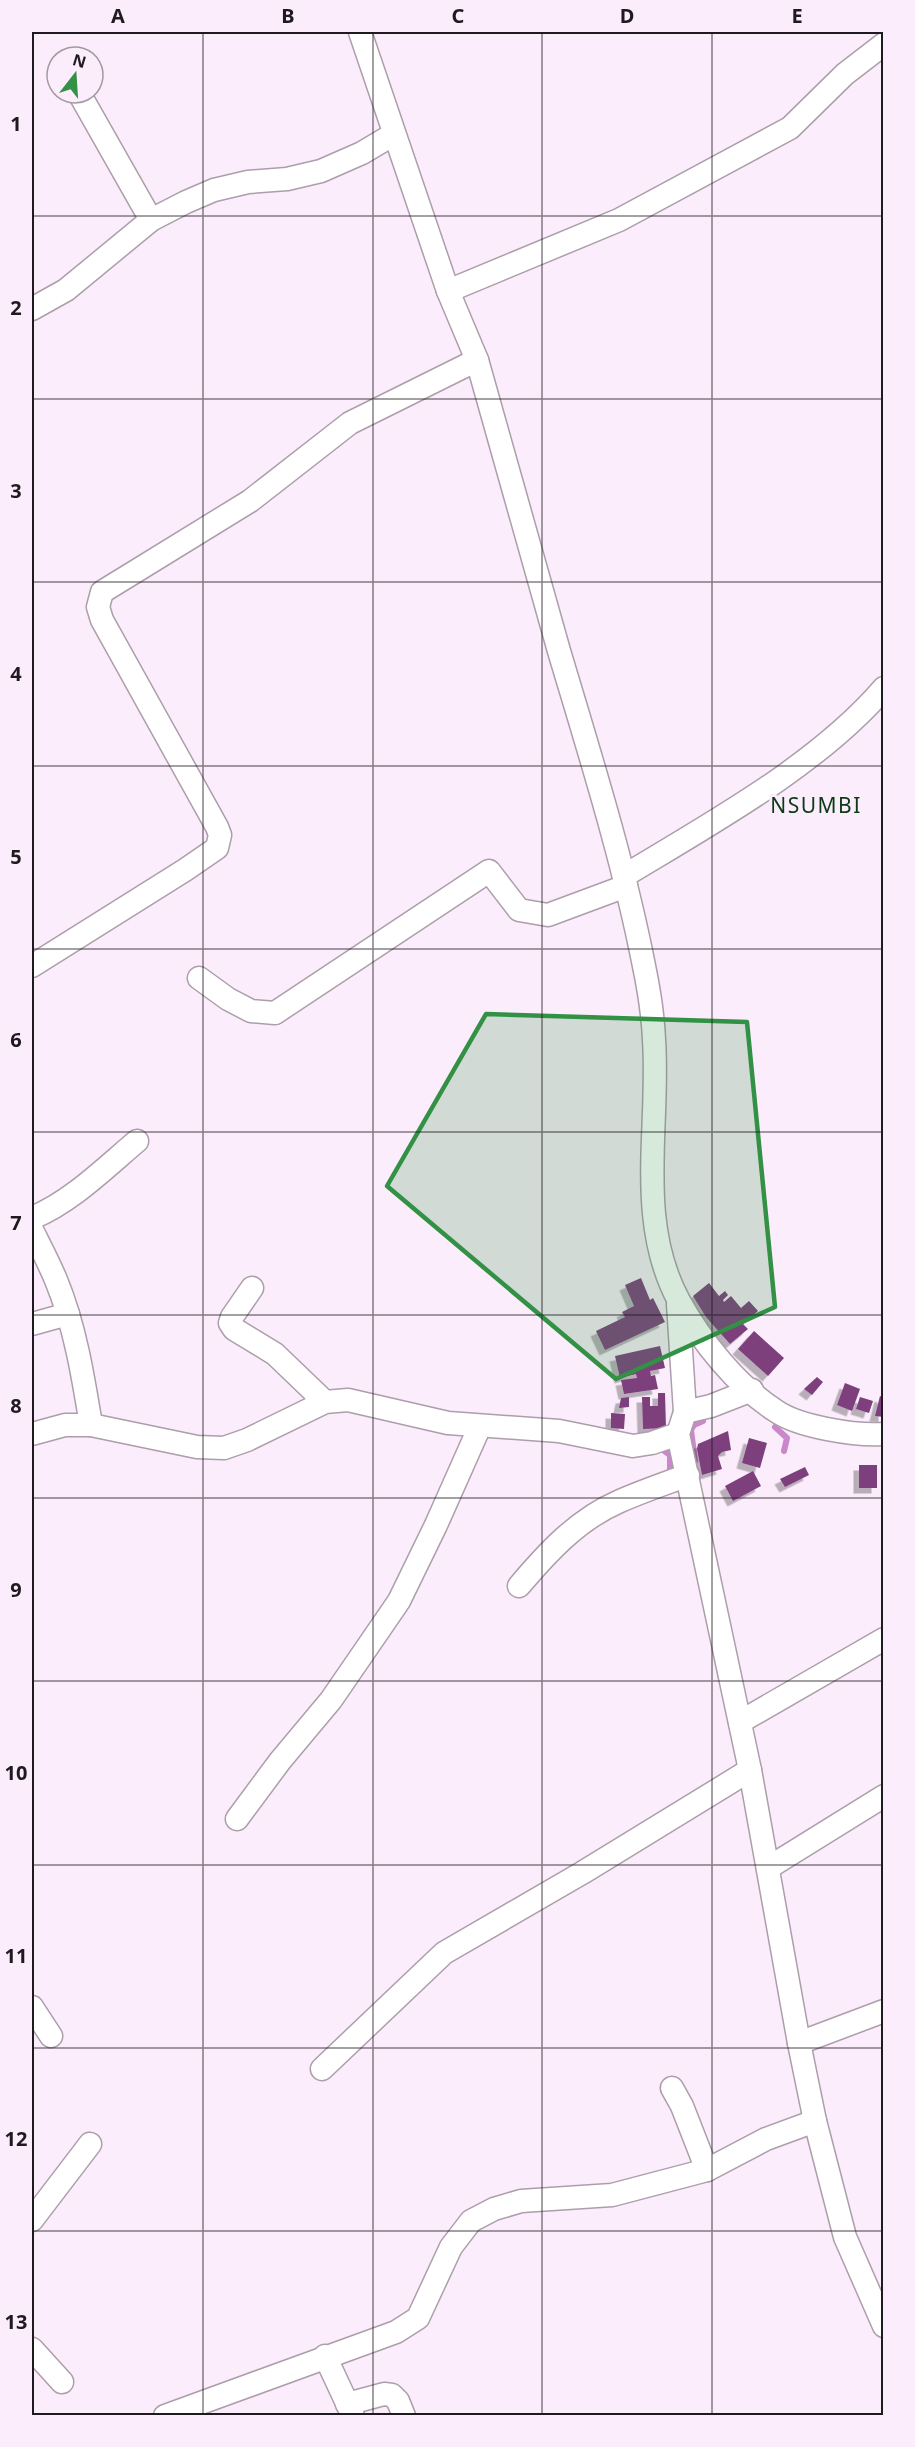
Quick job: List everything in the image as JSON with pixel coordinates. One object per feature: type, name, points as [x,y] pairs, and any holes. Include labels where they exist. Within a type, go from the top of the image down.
[{"type":"street","points":[[360,32],[448,291],[477,360],[625,881],[645,969],[654,1040],[652,1184],[658,1245],[678,1298],[705,1342],[777,1413],[811,1425],[871,1435],[884,1434]]},
{"type":"street","points":[[448,291],[619,220],[790,128],[844,74],[884,44]]},
{"type":"street","points":[[87,105],[152,220]]},
{"type":"street","points":[[32,309],[66,290],[152,220],[214,190],[248,182],[287,179],[321,171],[362,153],[394,134]]},
{"type":"street","points":[[32,966],[185,870],[217,848],[220,842],[218,827],[102,620],[98,607],[102,591],[250,501],[350,423],[477,360]]},
{"type":"street","points":[[198,978],[228,999],[251,1011],[275,1013],[489,871],[519,910],[548,915],[625,881],[797,767],[864,711],[884,688]]},
{"type":"street","points":[[32,1218],[49,1211],[137,1141]]},
{"type":"street","points":[[32,1230],[56,1279],[68,1314],[83,1373],[91,1425]]},
{"type":"street","points":[[252,1288],[231,1317],[230,1323],[234,1329],[275,1354],[325,1402]]},
{"type":"street","points":[[678,1298],[682,1423],[688,1475],[750,1770],[799,2043],[815,2121],[845,2237],[884,2326]]},
{"type":"street","points":[[32,1324],[68,1314]]},
{"type":"street","points":[[32,1434],[65,1425],[91,1425],[197,1447],[224,1448],[247,1440],[325,1402],[348,1400],[448,1423],[559,1431],[633,1446],[652,1443],[711,1406],[752,1390]]},
{"type":"street","points":[[237,1820],[280,1761],[331,1700],[399,1601],[480,1426]]},
{"type":"street","points":[[519,1586],[550,1549],[580,1525],[616,1502],[688,1475]]},
{"type":"street","points":[[740,1722],[884,1639]]},
{"type":"street","points":[[322,2069],[444,1953],[750,1770]]},
{"type":"street","points":[[768,1868],[884,1796]]},
{"type":"street","points":[[32,2007],[51,2036]]},
{"type":"street","points":[[799,2043],[884,2011]]},
{"type":"street","points":[[672,2088],[682,2106],[707,2170]]},
{"type":"street","points":[[165,2415],[396,2332],[418,2318],[452,2247],[471,2221],[494,2209],[521,2201],[612,2195],[707,2170],[766,2139],[815,2121]]},
{"type":"street","points":[[32,2220],[90,2144]]},
{"type":"street","points":[[32,2349],[62,2382]]},
{"type":"street","points":[[325,2356],[350,2410],[384,2394],[392,2395],[398,2401],[404,2415]]},
{"type":"highlighted area","points":[[486,1014],[747,1022],[775,1307],[616,1379],[387,1186]]},
{"type":"building","points":[[641,1278],[650,1300],[653,1298],[665,1322],[605,1350],[596,1331],[625,1317],[622,1312],[634,1306],[625,1285]]},
{"type":"building","points":[[709,1283],[719,1296],[725,1291],[728,1295],[723,1300],[724,1302],[731,1296],[741,1308],[749,1301],[758,1311],[743,1324],[748,1329],[730,1344],[706,1317],[693,1296]]},
{"type":"building","points":[[754,1331],[784,1358],[768,1376],[738,1349]]},
{"type":"building","points":[[660,1346],[665,1368],[650,1371],[651,1376],[655,1375],[658,1389],[624,1394],[621,1380],[637,1378],[636,1374],[620,1378],[615,1356]]},
{"type":"building","points":[[817,1377],[823,1382],[812,1395],[804,1389]]},
{"type":"building","points":[[845,1383],[860,1389],[852,1411],[837,1405]]},
{"type":"building","points":[[658,1393],[665,1393],[666,1428],[643,1429],[642,1397],[650,1397],[650,1406],[658,1406]]},
{"type":"building","points":[[880,1396],[884,1398],[884,1417],[875,1416]]},
{"type":"building","points":[[629,1397],[629,1407],[619,1408],[621,1398]]},
{"type":"building","points":[[860,1397],[873,1401],[869,1413],[856,1409]]},
{"type":"building","points":[[611,1413],[625,1414],[624,1429],[611,1428]]},
{"type":"building","points":[[728,1431],[731,1450],[722,1452],[718,1456],[722,1469],[702,1475],[698,1444]]},
{"type":"building","points":[[749,1438],[767,1443],[760,1468],[742,1463]]},
{"type":"building","points":[[859,1465],[877,1465],[877,1488],[859,1488]]},
{"type":"building","points":[[805,1467],[809,1475],[785,1487],[780,1479]]},
{"type":"building","points":[[753,1471],[761,1486],[733,1501],[725,1486]]},
{"type":"waterway","points":[[695,1461],[691,1430],[694,1425],[703,1421]]},
{"type":"waterway","points":[[775,1427],[787,1438],[784,1451]]},
{"type":"waterway","points":[[659,1447],[670,1455],[670,1472]]},
{"type":"district","name":"NSUMBI","points":[[816,805]]}]
